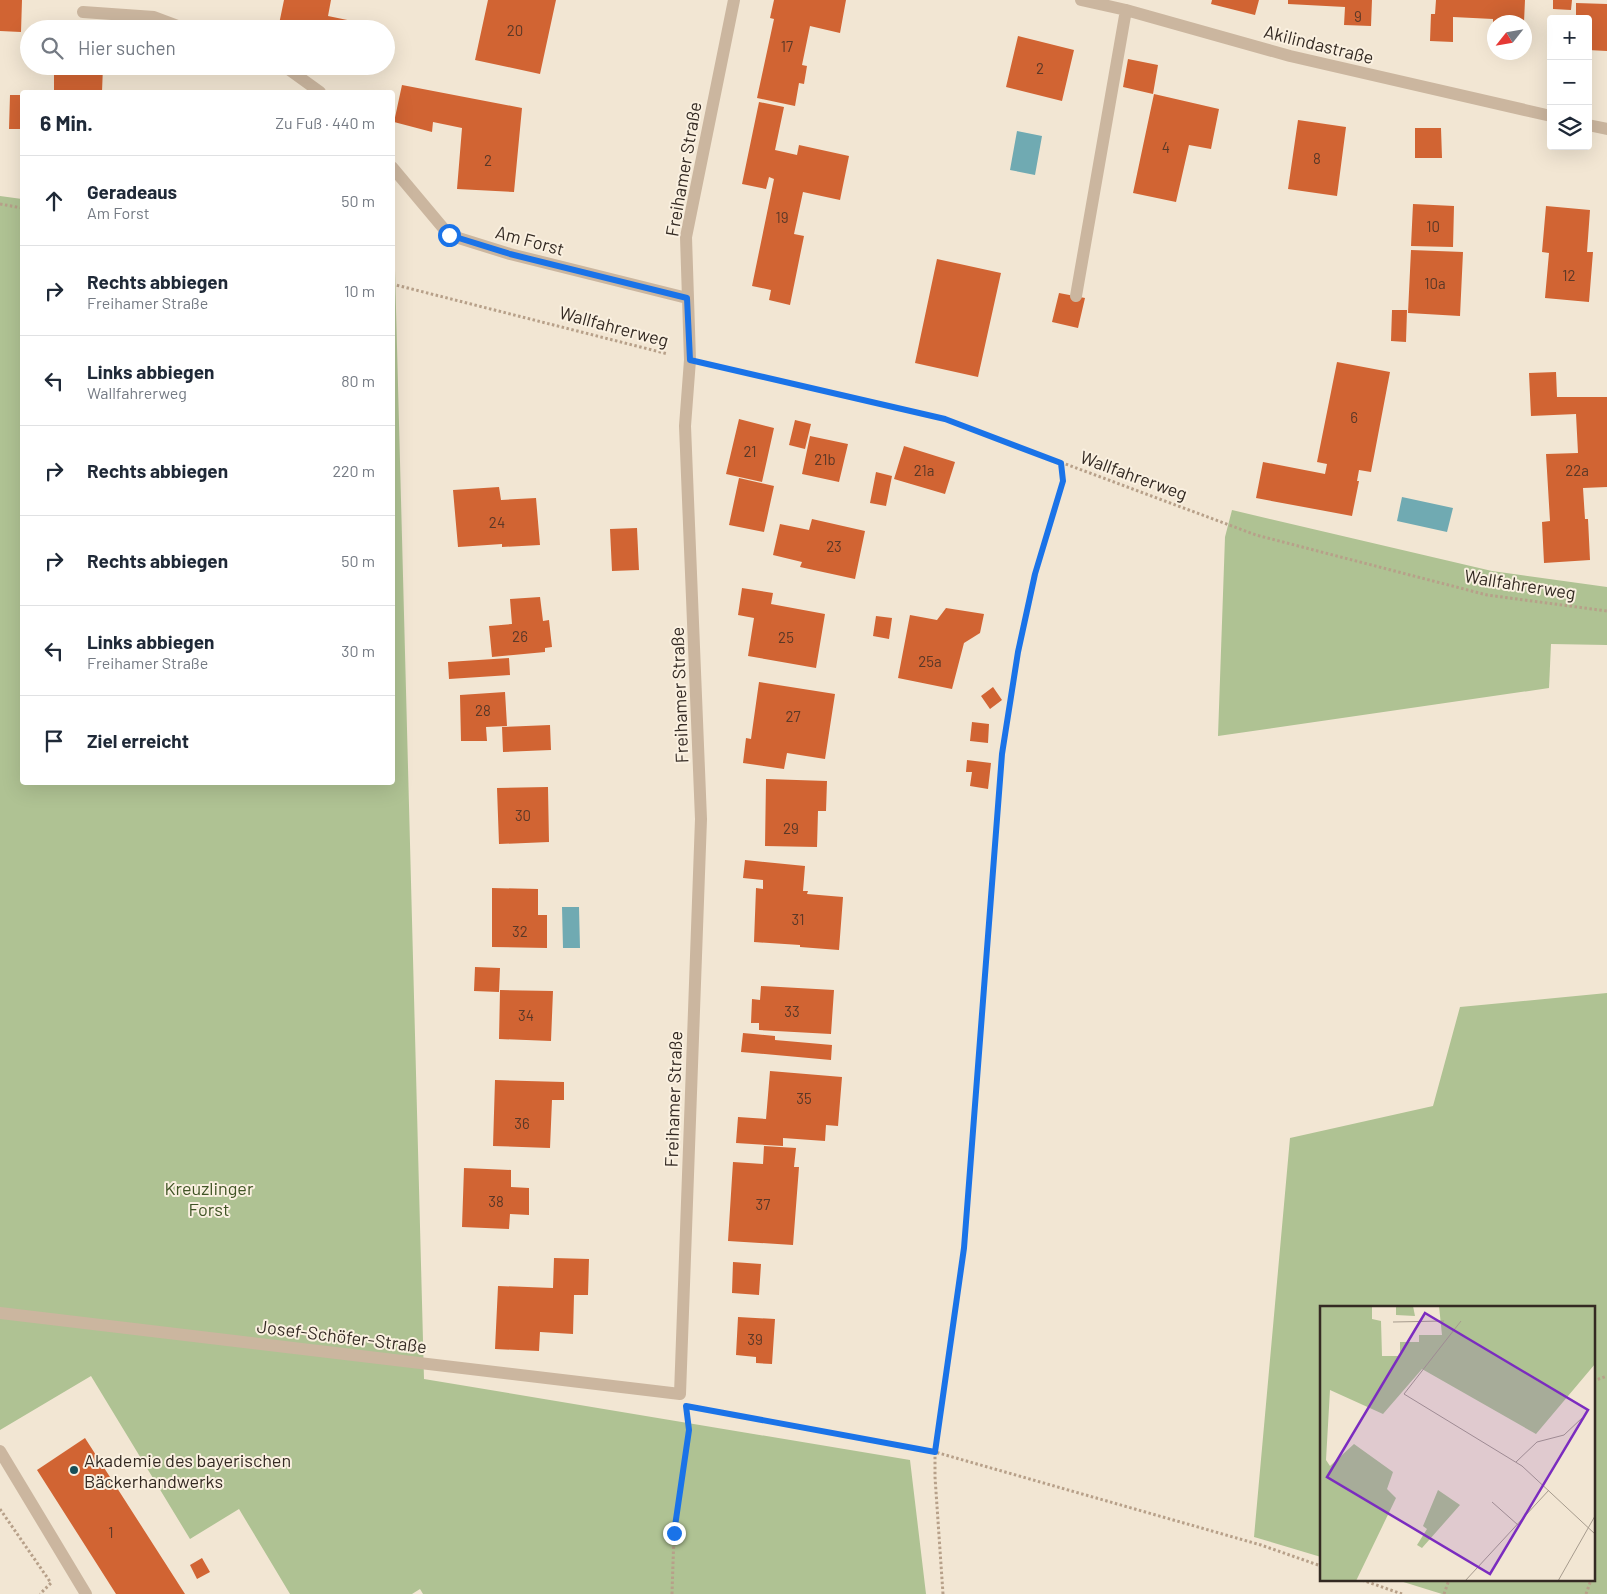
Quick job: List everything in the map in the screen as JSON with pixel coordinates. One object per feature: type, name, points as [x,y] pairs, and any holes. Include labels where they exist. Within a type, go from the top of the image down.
[{"type":"street","name":"Freihamer Straße","points":[[680,1394],[700,819],[685,426],[690,360],[686,237],[734,0]]},
{"type":"street","name":"Akilindastraße","points":[[1081,0],[1126,10],[1290,56],[1547,115]]},
{"type":"street","points":[[1076,296],[1126,10]]},
{"type":"street","points":[[83,12],[154,17],[162,20]]},
{"type":"street","points":[[296,75],[317,90]]},
{"type":"street","points":[[1592,126],[1607,129]]},
{"type":"street","name":"Am Forst","points":[[395,171],[449,235],[510,254],[687,298]]},
{"type":"street","name":"Josef-Schöfer-Straße","points":[[0,1313],[680,1394]]},
{"type":"street","points":[[0,1451],[86,1594]]},
{"type":"path","points":[[0,204],[20,208]]},
{"type":"path","name":"Wallfahrerweg","points":[[395,285],[690,360],[945,419],[1256,535],[1487,595],[1607,611]]},
{"type":"path","points":[[943,1594],[935,1452],[964,1248],[1002,754],[1018,652],[1035,574],[1063,481],[1061,463]]},
{"type":"path","points":[[1594,1381],[1607,1376]]},
{"type":"path","points":[[672,1594],[674,1533],[689,1430],[686,1406]]},
{"type":"path","points":[[693,1408],[935,1452],[1261,1545],[1320,1566]]},
{"type":"path","points":[[0,1509],[51,1583],[40,1594]]},
{"type":"path","points":[[1368,1582],[1402,1594]]},
{"type":"path","points":[[1586,1594],[1590,1582]]},
{"type":"green space","name":"Kreuzlinger Forst","points":[[0,196],[20,199],[20,785],[395,785],[395,270],[424,1379],[910,1460],[926,1594],[423,1594],[420,1589],[412,1594],[290,1594],[239,1509],[190,1539],[91,1376],[0,1430]]},
{"type":"green space","points":[[1232,510],[1492,571],[1607,587],[1607,645],[1551,644],[1549,688],[1218,736],[1225,537]]},
{"type":"green space","points":[[1607,993],[1607,1594],[1442,1594],[1403,1582],[1594,1582],[1594,1306],[1320,1306],[1320,1557],[1254,1537],[1290,1138],[1433,1106],[1460,1007]]},
{"type":"water","points":[[1017,131],[1042,136],[1035,175],[1010,170]]},
{"type":"water","points":[[1402,497],[1453,508],[1447,532],[1397,521]]},
{"type":"water","points":[[562,907],[579,907],[580,948],[563,948]]},
{"type":"building","points":[[0,0],[22,0],[20,32],[0,31]]},
{"type":"building","points":[[284,0],[331,0],[328,16],[347,20],[280,20]]},
{"type":"building","points":[[488,0],[556,0],[540,74],[475,60]]},
{"type":"building","points":[[774,0],[846,0],[840,33],[810,26],[802,65],[807,66],[804,84],[799,83],[795,106],[757,98],[774,19],[770,18]]},
{"type":"building","points":[[1212,0],[1259,0],[1255,15],[1211,4]]},
{"type":"building","points":[[1288,0],[1372,0],[1371,26],[1344,25],[1345,7],[1288,4]]},
{"type":"building","points":[[1436,0],[1525,0],[1524,15],[1487,15],[1487,19],[1453,17],[1453,42],[1430,41],[1431,14],[1435,14]]},
{"type":"building","points":[[1553,0],[1572,0],[1571,10],[1553,9]]},
{"type":"building","points":[[1576,3],[1607,4],[1607,51],[1592,50],[1592,15],[1576,15]]},
{"type":"building","points":[[1018,36],[1074,50],[1062,101],[1006,87]]},
{"type":"building","points":[[1128,59],[1158,65],[1153,94],[1123,87]]},
{"type":"building","points":[[54,75],[103,75],[102,90],[54,90]]},
{"type":"building","points":[[402,85],[522,108],[514,192],[457,189],[462,128],[433,122],[432,132],[395,122]]},
{"type":"building","points":[[1154,94],[1219,109],[1211,149],[1189,145],[1176,202],[1133,193]]},
{"type":"building","points":[[10,95],[20,95],[20,129],[9,129]]},
{"type":"building","points":[[759,102],[784,107],[775,150],[797,155],[799,145],[849,156],[840,200],[803,192],[794,234],[804,236],[790,305],[769,300],[771,290],[752,286],[774,179],[769,177],[766,189],[742,184]]},
{"type":"building","points":[[1298,120],[1346,127],[1337,196],[1288,189]]},
{"type":"building","points":[[1415,128],[1441,128],[1442,158],[1415,158]]},
{"type":"building","points":[[1413,204],[1454,206],[1453,247],[1411,246]]},
{"type":"building","points":[[1546,206],[1590,210],[1587,252],[1593,252],[1589,302],[1545,298],[1549,253],[1542,252]]},
{"type":"building","points":[[1411,250],[1463,252],[1460,316],[1408,313]]},
{"type":"building","points":[[937,259],[1001,273],[978,377],[915,363]]},
{"type":"building","points":[[1059,293],[1085,298],[1078,328],[1052,322]]},
{"type":"building","points":[[1392,310],[1407,310],[1406,342],[1391,341]]},
{"type":"building","points":[[1337,362],[1390,372],[1371,472],[1359,470],[1357,481],[1359,481],[1352,516],[1256,498],[1263,462],[1325,474],[1327,464],[1317,462]]},
{"type":"building","points":[[1556,372],[1557,397],[1607,397],[1607,487],[1583,488],[1585,519],[1588,519],[1590,560],[1544,563],[1542,522],[1550,521],[1546,454],[1578,453],[1576,414],[1531,416],[1529,373]]},
{"type":"building","points":[[739,419],[774,428],[762,482],[726,474]]},
{"type":"building","points":[[795,420],[811,424],[805,449],[789,445]]},
{"type":"building","points":[[810,436],[848,444],[839,482],[802,474]]},
{"type":"building","points":[[904,446],[955,462],[945,494],[894,479]]},
{"type":"building","points":[[876,472],[892,476],[886,506],[870,503]]},
{"type":"building","points":[[739,478],[774,486],[764,532],[729,525]]},
{"type":"building","points":[[499,487],[501,500],[536,498],[540,545],[502,547],[502,544],[458,547],[453,490]]},
{"type":"building","points":[[812,519],[865,531],[855,579],[800,567],[802,562],[773,555],[780,524],[809,530]]},
{"type":"building","points":[[637,528],[639,570],[612,571],[610,529]]},
{"type":"building","points":[[742,588],[773,593],[771,604],[825,614],[816,668],[748,656],[754,618],[738,615]]},
{"type":"building","points":[[540,597],[543,621],[549,620],[552,647],[545,648],[545,652],[492,657],[489,626],[512,624],[510,599]]},
{"type":"building","points":[[946,608],[984,614],[980,633],[964,643],[952,689],[898,678],[910,615],[937,620]]},
{"type":"building","points":[[876,616],[892,618],[889,639],[873,636]]},
{"type":"building","points":[[509,658],[510,675],[449,679],[448,662]]},
{"type":"building","points":[[759,682],[835,694],[825,759],[787,753],[784,769],[743,763],[746,738],[751,739]]},
{"type":"building","points":[[993,687],[1002,700],[990,709],[981,696]]},
{"type":"building","points":[[505,692],[507,726],[486,727],[487,741],[461,741],[460,695]]},
{"type":"building","points":[[972,722],[989,724],[988,743],[970,741]]},
{"type":"building","points":[[550,725],[551,750],[503,752],[502,727]]},
{"type":"building","points":[[967,760],[991,763],[988,789],[970,786],[972,772],[966,772]]},
{"type":"building","points":[[766,779],[827,781],[826,811],[818,811],[817,847],[765,846]]},
{"type":"building","points":[[548,787],[549,842],[499,844],[497,788]]},
{"type":"building","points":[[745,860],[805,866],[803,891],[808,891],[807,894],[843,897],[839,950],[754,942],[756,888],[763,889],[763,880],[743,878]]},
{"type":"building","points":[[492,888],[538,889],[538,915],[547,915],[547,948],[492,947]]},
{"type":"building","points":[[475,967],[500,968],[499,992],[474,991]]},
{"type":"building","points":[[761,986],[834,990],[831,1034],[759,1030],[759,1023],[751,1023],[752,999],[760,1000]]},
{"type":"building","points":[[500,990],[553,991],[551,1041],[499,1039]]},
{"type":"building","points":[[743,1033],[775,1036],[775,1040],[832,1045],[831,1060],[741,1052]]},
{"type":"building","points":[[770,1071],[842,1077],[838,1126],[826,1125],[825,1141],[783,1138],[783,1146],[736,1143],[738,1117],[766,1119]]},
{"type":"building","points":[[495,1080],[564,1082],[564,1100],[552,1100],[550,1148],[493,1146]]},
{"type":"building","points":[[764,1146],[796,1148],[794,1167],[799,1167],[793,1245],[728,1241],[733,1162],[763,1164]]},
{"type":"building","points":[[464,1168],[511,1170],[511,1187],[529,1188],[529,1215],[510,1214],[509,1229],[462,1227]]},
{"type":"building","points":[[554,1258],[589,1259],[588,1295],[574,1295],[573,1334],[540,1332],[539,1351],[495,1349],[498,1286],[553,1288]]},
{"type":"building","points":[[733,1262],[761,1264],[759,1295],[732,1293]]},
{"type":"building","points":[[738,1317],[775,1319],[772,1364],[756,1363],[756,1357],[736,1355]]},
{"type":"building","points":[[85,1438],[185,1594],[116,1594],[37,1470]]},
{"type":"building","points":[[202,1558],[210,1572],[197,1579],[190,1565]]},
{"type":"place","name":"Akademie des bayerischen Bäckerhandwerks","points":[[74,1470]]},
{"type":"route","points":[[449,235],[510,254],[687,298],[690,360],[945,419],[1061,463],[1063,481],[1035,574],[1018,652],[1002,754],[964,1248],[935,1452],[686,1406],[689,1430],[674,1533]]}]
